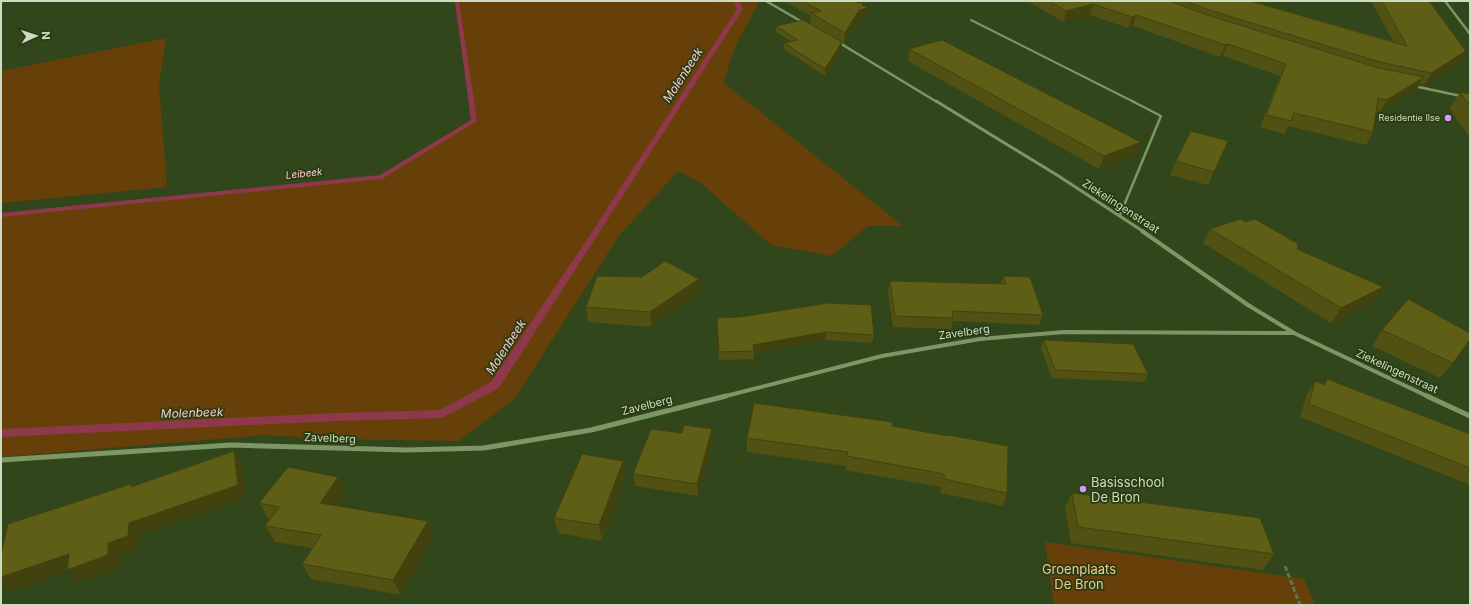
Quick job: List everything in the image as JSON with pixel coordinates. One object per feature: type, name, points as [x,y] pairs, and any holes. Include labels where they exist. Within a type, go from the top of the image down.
[{"type":"street","points":[[766,1],[812,27]]},
{"type":"street","points":[[1445,1],[1470,34]]},
{"type":"street","name":"Ziekelingenstraat","points":[[831,38],[1057,175],[1120,215],[1248,305],[1294,332],[1470,416]]},
{"type":"street","points":[[1412,85],[1470,98]]},
{"type":"street","name":"Zavelberg","points":[[1,460],[231,445],[407,450],[484,448],[591,430],[882,356],[980,339],[1064,332],[1294,332]]},
{"type":"lane","points":[[971,20],[1161,116],[1120,215]]},
{"type":"path","points":[[1285,566],[1300,605]]},
{"type":"green space","points":[[454,1],[759,2],[736,45],[723,82],[903,226],[868,226],[832,256],[771,245],[701,183],[678,171],[618,237],[515,398],[459,441],[335,439],[264,435],[1,457],[1,213],[382,177],[474,121]]},
{"type":"green space","points":[[166,38],[159,85],[167,187],[1,203],[1,71]]},
{"type":"green space","name":"Groenplaats De Bron","points":[[1045,542],[1304,579],[1315,605],[1054,605]]},
{"type":"building","points":[[802,1],[864,2],[862,5],[869,8],[859,10],[845,33],[811,13],[821,11]]},
{"type":"building","points":[[1049,1],[1169,1],[1207,15],[1379,68],[1424,77],[1387,100],[1378,98],[1373,132],[1294,113],[1291,121],[1266,115],[1286,64],[1136,15],[1132,17],[1093,4],[1066,11]]},
{"type":"building","points":[[1185,1],[1250,1],[1407,46],[1382,1],[1429,1],[1466,51],[1431,73],[1380,62],[1209,10]]},
{"type":"building","points":[[803,20],[842,42],[825,69],[784,43],[798,40],[776,26]]},
{"type":"building","points":[[942,40],[1141,142],[1104,156],[909,49]]},
{"type":"building","points":[[1460,92],[1470,94],[1470,105]]},
{"type":"building","points":[[1191,131],[1228,141],[1214,172],[1176,161]]},
{"type":"building","points":[[1240,219],[1245,222],[1255,219],[1298,244],[1297,249],[1383,287],[1341,308],[1210,229]]},
{"type":"building","points":[[665,261],[699,279],[650,312],[586,307],[597,276],[642,277]]},
{"type":"building","points":[[1003,276],[1030,277],[1043,315],[952,311],[953,318],[895,316],[890,281],[1006,284]]},
{"type":"building","points":[[1408,299],[1470,333],[1470,339],[1453,363],[1382,330]]},
{"type":"building","points":[[828,303],[871,305],[874,335],[826,332],[753,345],[754,351],[719,352],[717,318],[740,317]]},
{"type":"building","points":[[1044,340],[1133,344],[1148,374],[1055,370]]},
{"type":"building","points":[[1327,379],[1470,434],[1470,468],[1309,404],[1315,381],[1325,385]]},
{"type":"building","points":[[754,403],[892,422],[892,426],[1008,446],[1007,493],[944,479],[944,474],[847,456],[848,452],[747,438]]},
{"type":"building","points":[[684,425],[712,429],[697,484],[633,474],[651,429],[682,433]]},
{"type":"building","points":[[234,451],[238,485],[129,523],[128,536],[108,543],[108,555],[67,570],[69,554],[1,577],[1,555],[8,524],[131,484],[131,487]]},
{"type":"building","points":[[582,454],[623,461],[599,525],[554,518]]},
{"type":"building","points":[[288,467],[338,477],[320,503],[428,521],[393,580],[302,564],[321,535],[265,526],[279,507],[259,503]]},
{"type":"building","points":[[1072,493],[1260,518],[1274,554],[1078,527]]},
{"type":"waterway","name":"Leibeek","points":[[1,215],[382,177],[474,121],[457,1]]},
{"type":"waterway","name":"Molenbeek","points":[[1,433],[337,417],[442,414],[495,385],[740,9],[736,1]]},
{"type":"place","name":"Residentie Ilse","points":[[1448,118]]},
{"type":"place","name":"Basisschool De Bron","points":[[1083,489]]}]
